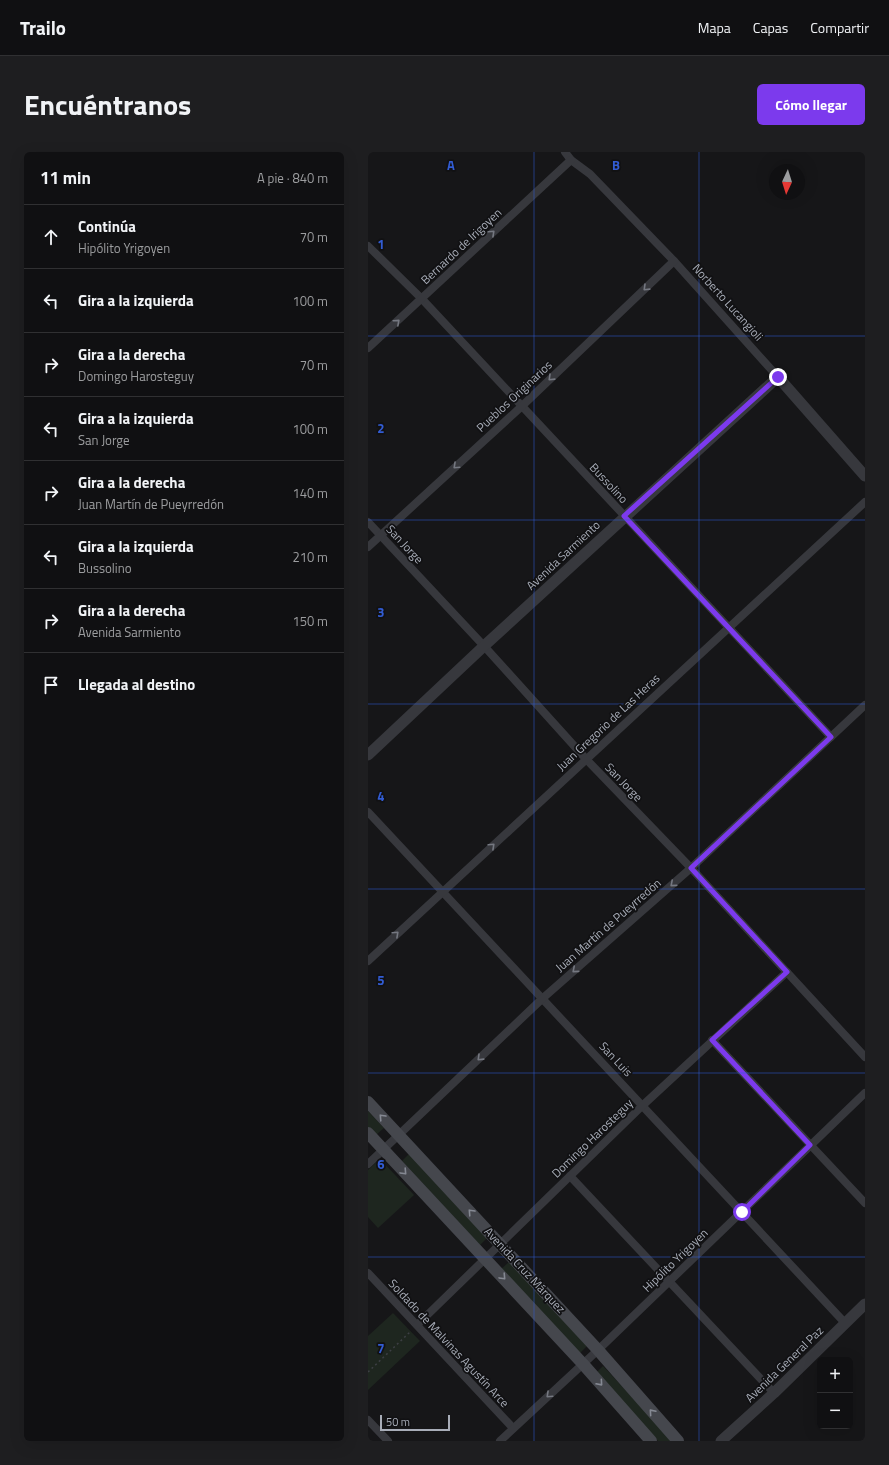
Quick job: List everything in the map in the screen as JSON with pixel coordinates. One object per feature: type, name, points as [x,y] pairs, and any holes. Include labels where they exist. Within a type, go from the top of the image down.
[{"type":"main road","name":"Avenida Cruz Márquez","points":[[368,1102],[598,1350],[678,1441]]},
{"type":"main road","name":"Avenida Cruz Márquez","points":[[368,1133],[486,1258],[651,1441]]},
{"type":"street","name":"Norberto Lucangioli","points":[[565,152],[571,160],[590,174],[674,261],[865,476]]},
{"type":"street","name":"Bernardo de Irigoyen","points":[[368,348],[571,160]]},
{"type":"street","name":"Bussolino","points":[[368,246],[422,299],[831,737]]},
{"type":"street","name":"Pueblos Originarios","points":[[368,547],[522,406],[674,261]]},
{"type":"street","name":"Avenida Sarmiento","points":[[368,755],[624,516],[778,377]]},
{"type":"street","name":"Juan Gregorio de Las Heras","points":[[368,961],[865,502]]},
{"type":"street","name":"San Jorge","points":[[368,522],[484,646],[586,759],[691,868],[865,1057]]},
{"type":"street","name":"Juan Martín de Pueyrredón","points":[[368,1164],[543,998],[691,868],[865,705]]},
{"type":"street","name":"San Luis","points":[[368,812],[543,998],[845,1324]]},
{"type":"street","name":"Domingo Harosteguy","points":[[417,1325],[642,1106],[787,972]]},
{"type":"street","points":[[712,1040],[865,1203]]},
{"type":"street","name":"Hipólito Yrigoyen","points":[[500,1441],[598,1350],[865,1093]]},
{"type":"street","points":[[570,1176],[774,1393]]},
{"type":"street","name":"Soldado de Malvinas Agustín Arce","points":[[368,1273],[513,1428]]},
{"type":"street","name":"Avenida General Paz","points":[[721,1441],[774,1393],[865,1304]]},
{"type":"street","points":[[368,1420],[388,1441]]},
{"type":"path","points":[[368,1372],[417,1325]]},
{"type":"shaded area","points":[[368,1111],[384,1128],[376,1135],[368,1127]]},
{"type":"shaded area","points":[[409,1154],[487,1238],[480,1245],[402,1161]]},
{"type":"shaded area","points":[[380,1159],[414,1195],[378,1228],[368,1217],[368,1170]]},
{"type":"shaded area","points":[[509,1262],[587,1346],[579,1354],[501,1269]]},
{"type":"shaded area","points":[[393,1313],[420,1341],[368,1390],[368,1336]]},
{"type":"shaded area","points":[[603,1366],[673,1441],[658,1441],[596,1373]]},
{"type":"route","points":[[742,1212],[810,1145],[712,1040],[787,972],[691,868],[831,737],[624,516],[778,377]]}]
